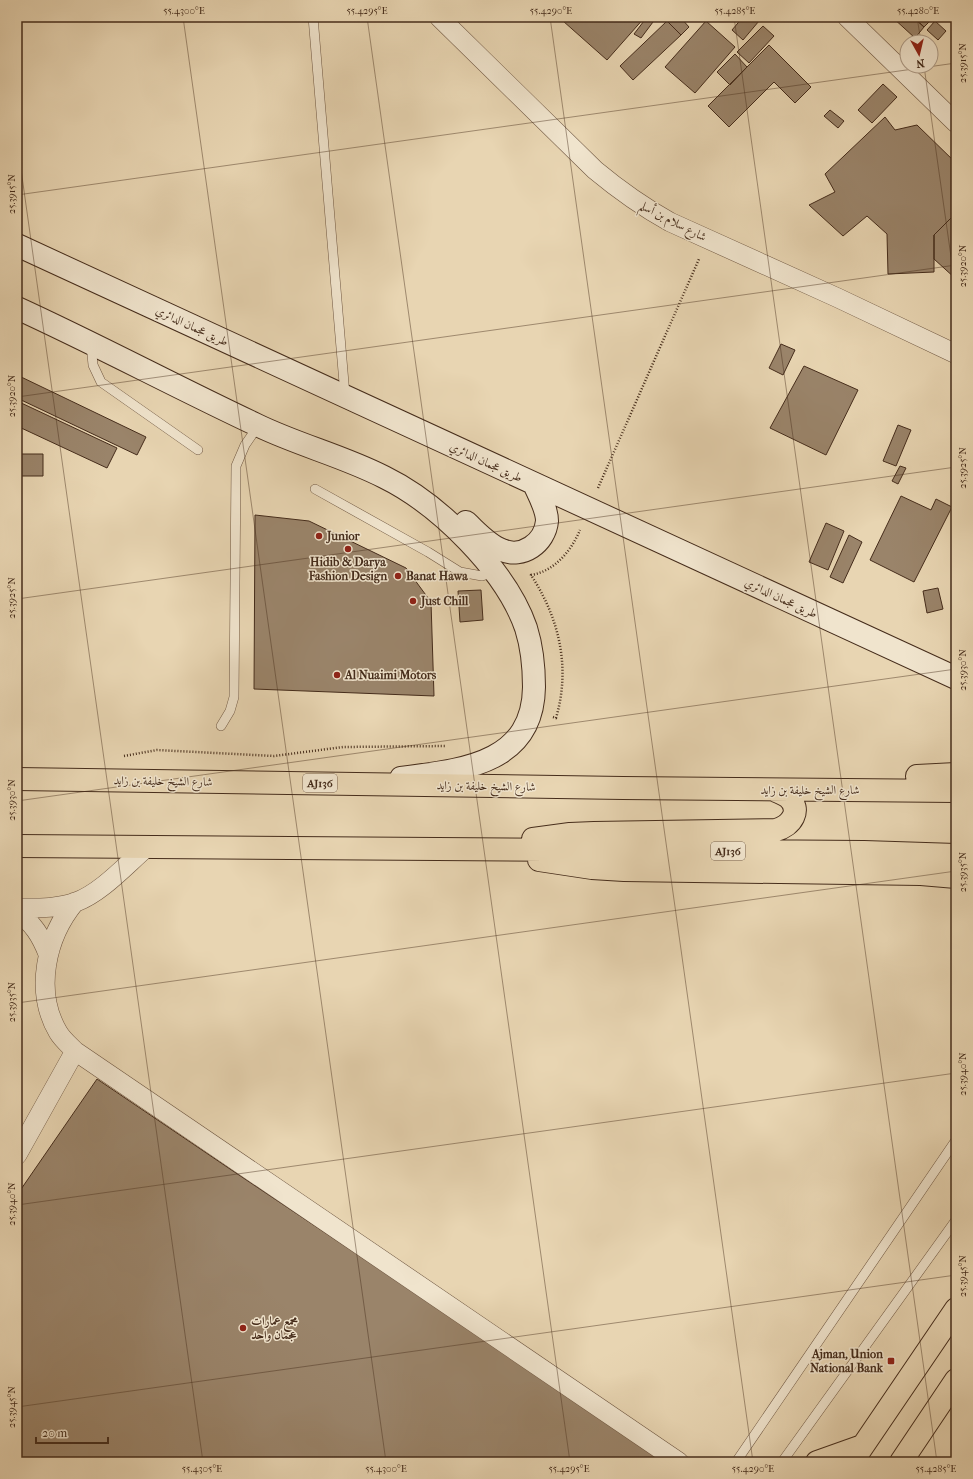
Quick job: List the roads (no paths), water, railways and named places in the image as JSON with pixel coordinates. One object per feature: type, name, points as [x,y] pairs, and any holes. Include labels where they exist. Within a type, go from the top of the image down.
[{"type":"main road","name":"طريق عجمان الدائري","points":[[17,246],[956,678]]},
{"type":"main road","points":[[17,308],[91,342],[258,426],[363,467],[402,488],[453,526],[495,571],[506,588],[526,628],[532,652],[534,690],[530,715],[524,728],[506,749],[483,763],[447,772],[361,784]]},
{"type":"main road","points":[[363,467],[381,470],[416,484],[432,494],[495,547],[504,551],[514,552],[524,551],[533,547],[540,540],[545,531],[547,521],[546,511],[534,484]]},
{"type":"main road","points":[[623,788],[715,778],[908,777],[956,774]]},
{"type":"main road","name":"شارع الشيخ خليفة بن زايد","points":[[17,779],[774,790],[956,791]]},
{"type":"main road","points":[[500,850],[540,838],[570,834],[776,830],[790,824],[794,818],[795,810],[793,803],[788,797],[774,790]]},
{"type":"main road","name":"AJ136","points":[[17,846],[864,852],[956,855]]},
{"type":"main road","points":[[500,850],[530,858],[592,868],[921,874],[956,877]]},
{"type":"main road","points":[[817,1462],[857,1454],[956,1309]]},
{"type":"main road","points":[[901,1462],[956,1380]]},
{"type":"street","name":"شارع سلام بن أسلم","points":[[439,17],[590,165],[618,190],[670,222],[956,354]]},
{"type":"street","points":[[847,17],[956,123]]},
{"type":"street","points":[[17,908],[45,908],[75,902],[100,888],[147,847]]},
{"type":"street","points":[[75,902],[64,916],[48,954],[46,989],[49,1012],[59,1033],[75,1051],[679,1462]]},
{"type":"street","points":[[17,912],[35,928],[43,940],[48,954]]},
{"type":"street","points":[[17,1155],[75,1051]]},
{"type":"lane","points":[[313,17],[345,397]]},
{"type":"lane","points":[[91,342],[92,365],[101,382],[198,450]]},
{"type":"lane","points":[[221,726],[230,711],[234,697],[236,466],[245,445],[258,426]]},
{"type":"lane","points":[[315,489],[428,552],[460,572],[482,576],[495,571]]},
{"type":"lane","points":[[736,1462],[956,1140]]},
{"type":"lane","points":[[782,1462],[956,1220]]},
{"type":"place","name":"Junior","points":[[319,536]]},
{"type":"place","name":"Hidib & Darya Fashion Design","points":[[348,549]]},
{"type":"place","name":"Banat Hawa","points":[[398,576]]},
{"type":"place","name":"Just Chill","points":[[413,601]]},
{"type":"place","name":"Al Nuaimi Motors","points":[[337,675]]},
{"type":"place","name":"مجمع عمارات عجمان واحد","points":[[243,1328]]},
{"type":"place","name":"Ajman, Union National Bank","points":[[891,1361]]}]
